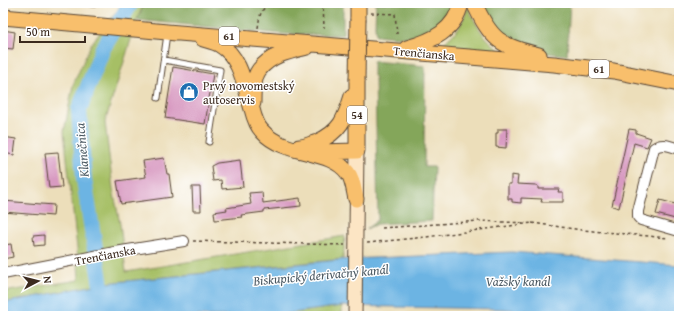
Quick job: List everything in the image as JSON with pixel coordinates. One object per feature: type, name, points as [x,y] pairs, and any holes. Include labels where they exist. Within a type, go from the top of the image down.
[{"type":"main road","name":"54","points":[[357,151],[357,80],[364,16],[358,3]]},
{"type":"main road","points":[[397,51],[425,43],[442,33],[453,23],[461,3]]},
{"type":"main road","points":[[474,3],[484,24],[500,41],[508,46],[540,55],[554,64]]},
{"type":"main road","name":"61","points":[[3,17],[167,32]]},
{"type":"main road","points":[[167,32],[212,41],[226,49],[236,64],[253,114],[261,131],[274,141],[286,147],[334,161],[342,166],[349,174],[356,199]]},
{"type":"main road","name":"Trenčianska","points":[[167,32],[554,64],[614,71],[679,84]]},
{"type":"main road","points":[[253,114],[253,90],[259,70],[270,60],[278,56],[320,44]]},
{"type":"main road","points":[[286,147],[302,147],[313,144],[334,133],[347,114],[357,80]]},
{"type":"main road","points":[[303,152],[357,151],[355,316]]},
{"type":"street","points":[[679,149],[662,144],[658,144],[654,148],[638,211],[638,217],[641,220],[679,231]]},
{"type":"street","name":"Trenčianska","points":[[3,274],[115,252],[184,241]]},
{"type":"lane","points":[[83,3],[94,4]]},
{"type":"lane","points":[[158,98],[167,32]]},
{"type":"lane","points":[[164,60],[220,70],[209,142]]},
{"type":"path","points":[[257,32],[260,12],[268,5],[276,3]]},
{"type":"path","points":[[323,3],[324,28]]},
{"type":"path","points":[[364,16],[395,14],[397,34]]},
{"type":"path","points":[[382,228],[479,221],[524,223],[671,239]]},
{"type":"green space","points":[[121,3],[145,3],[139,14],[105,122],[113,189],[120,224],[126,272],[345,236],[343,259],[106,283],[3,303],[3,292],[79,280],[77,248],[64,132],[73,85],[91,44],[118,10]]},
{"type":"green space","points":[[145,3],[343,3],[343,35],[283,34],[137,20]]},
{"type":"green space","points":[[376,3],[454,3],[454,8],[447,20],[432,32],[415,37],[405,37],[376,35]]},
{"type":"green space","points":[[477,3],[570,3],[567,55],[543,53],[508,44]]},
{"type":"green space","points":[[468,7],[474,21],[481,31],[500,51],[439,47],[457,30]]},
{"type":"green space","points":[[373,61],[425,66],[424,167],[434,167],[432,221],[377,224],[366,229],[378,220],[375,78],[373,76]]},
{"type":"green space","points":[[342,306],[342,316],[271,316]]},
{"type":"water","name":"Važský kanál","points":[[512,252],[679,265],[679,316],[622,316],[502,309],[342,306],[271,316],[3,316],[3,303],[106,283],[349,259]]},
{"type":"building","points":[[3,30],[15,32],[13,49],[3,48]]},
{"type":"building","points":[[173,67],[213,74],[205,124],[165,118]]},
{"type":"building","points":[[498,129],[507,129],[506,148],[496,147],[496,133],[498,133]]},
{"type":"building","points":[[629,129],[636,130],[636,133],[651,138],[647,147],[634,143],[619,208],[612,206]]},
{"type":"building","points":[[3,137],[16,139],[14,155],[3,153]]},
{"type":"building","points":[[58,152],[62,187],[49,188],[45,153]]},
{"type":"building","points":[[164,158],[167,174],[169,174],[172,197],[121,204],[117,181],[146,177],[143,161]]},
{"type":"building","points":[[240,160],[243,187],[222,189],[221,180],[213,181],[211,166],[217,163]]},
{"type":"building","points":[[511,175],[518,176],[517,184],[536,185],[538,186],[538,189],[559,189],[558,192],[563,192],[563,202],[541,202],[542,199],[521,198],[521,203],[512,202],[512,199],[508,199],[508,184],[511,184]]},
{"type":"building","points":[[192,187],[200,187],[201,211],[193,211]]},
{"type":"building","points":[[262,192],[263,203],[300,198],[301,206],[264,210],[264,212],[241,215],[242,217],[215,220],[214,212],[227,210],[226,208],[251,204],[249,193]]},
{"type":"building","points":[[660,200],[679,205],[679,220],[656,214]]},
{"type":"building","points":[[3,201],[54,205],[53,216],[3,212]]},
{"type":"building","points":[[44,235],[44,245],[34,246],[33,236]]},
{"type":"building","points":[[11,244],[13,257],[3,259],[3,245]]},
{"type":"waterway","name":"Klanečnica","points":[[104,305],[84,179],[79,110],[103,48],[131,3]]},
{"type":"place","name":"Prvý novomestský autoservis","points":[[189,92]]},
{"type":"water label","name":"Biskupický derivačný kanál","points":[[321,275]]}]
